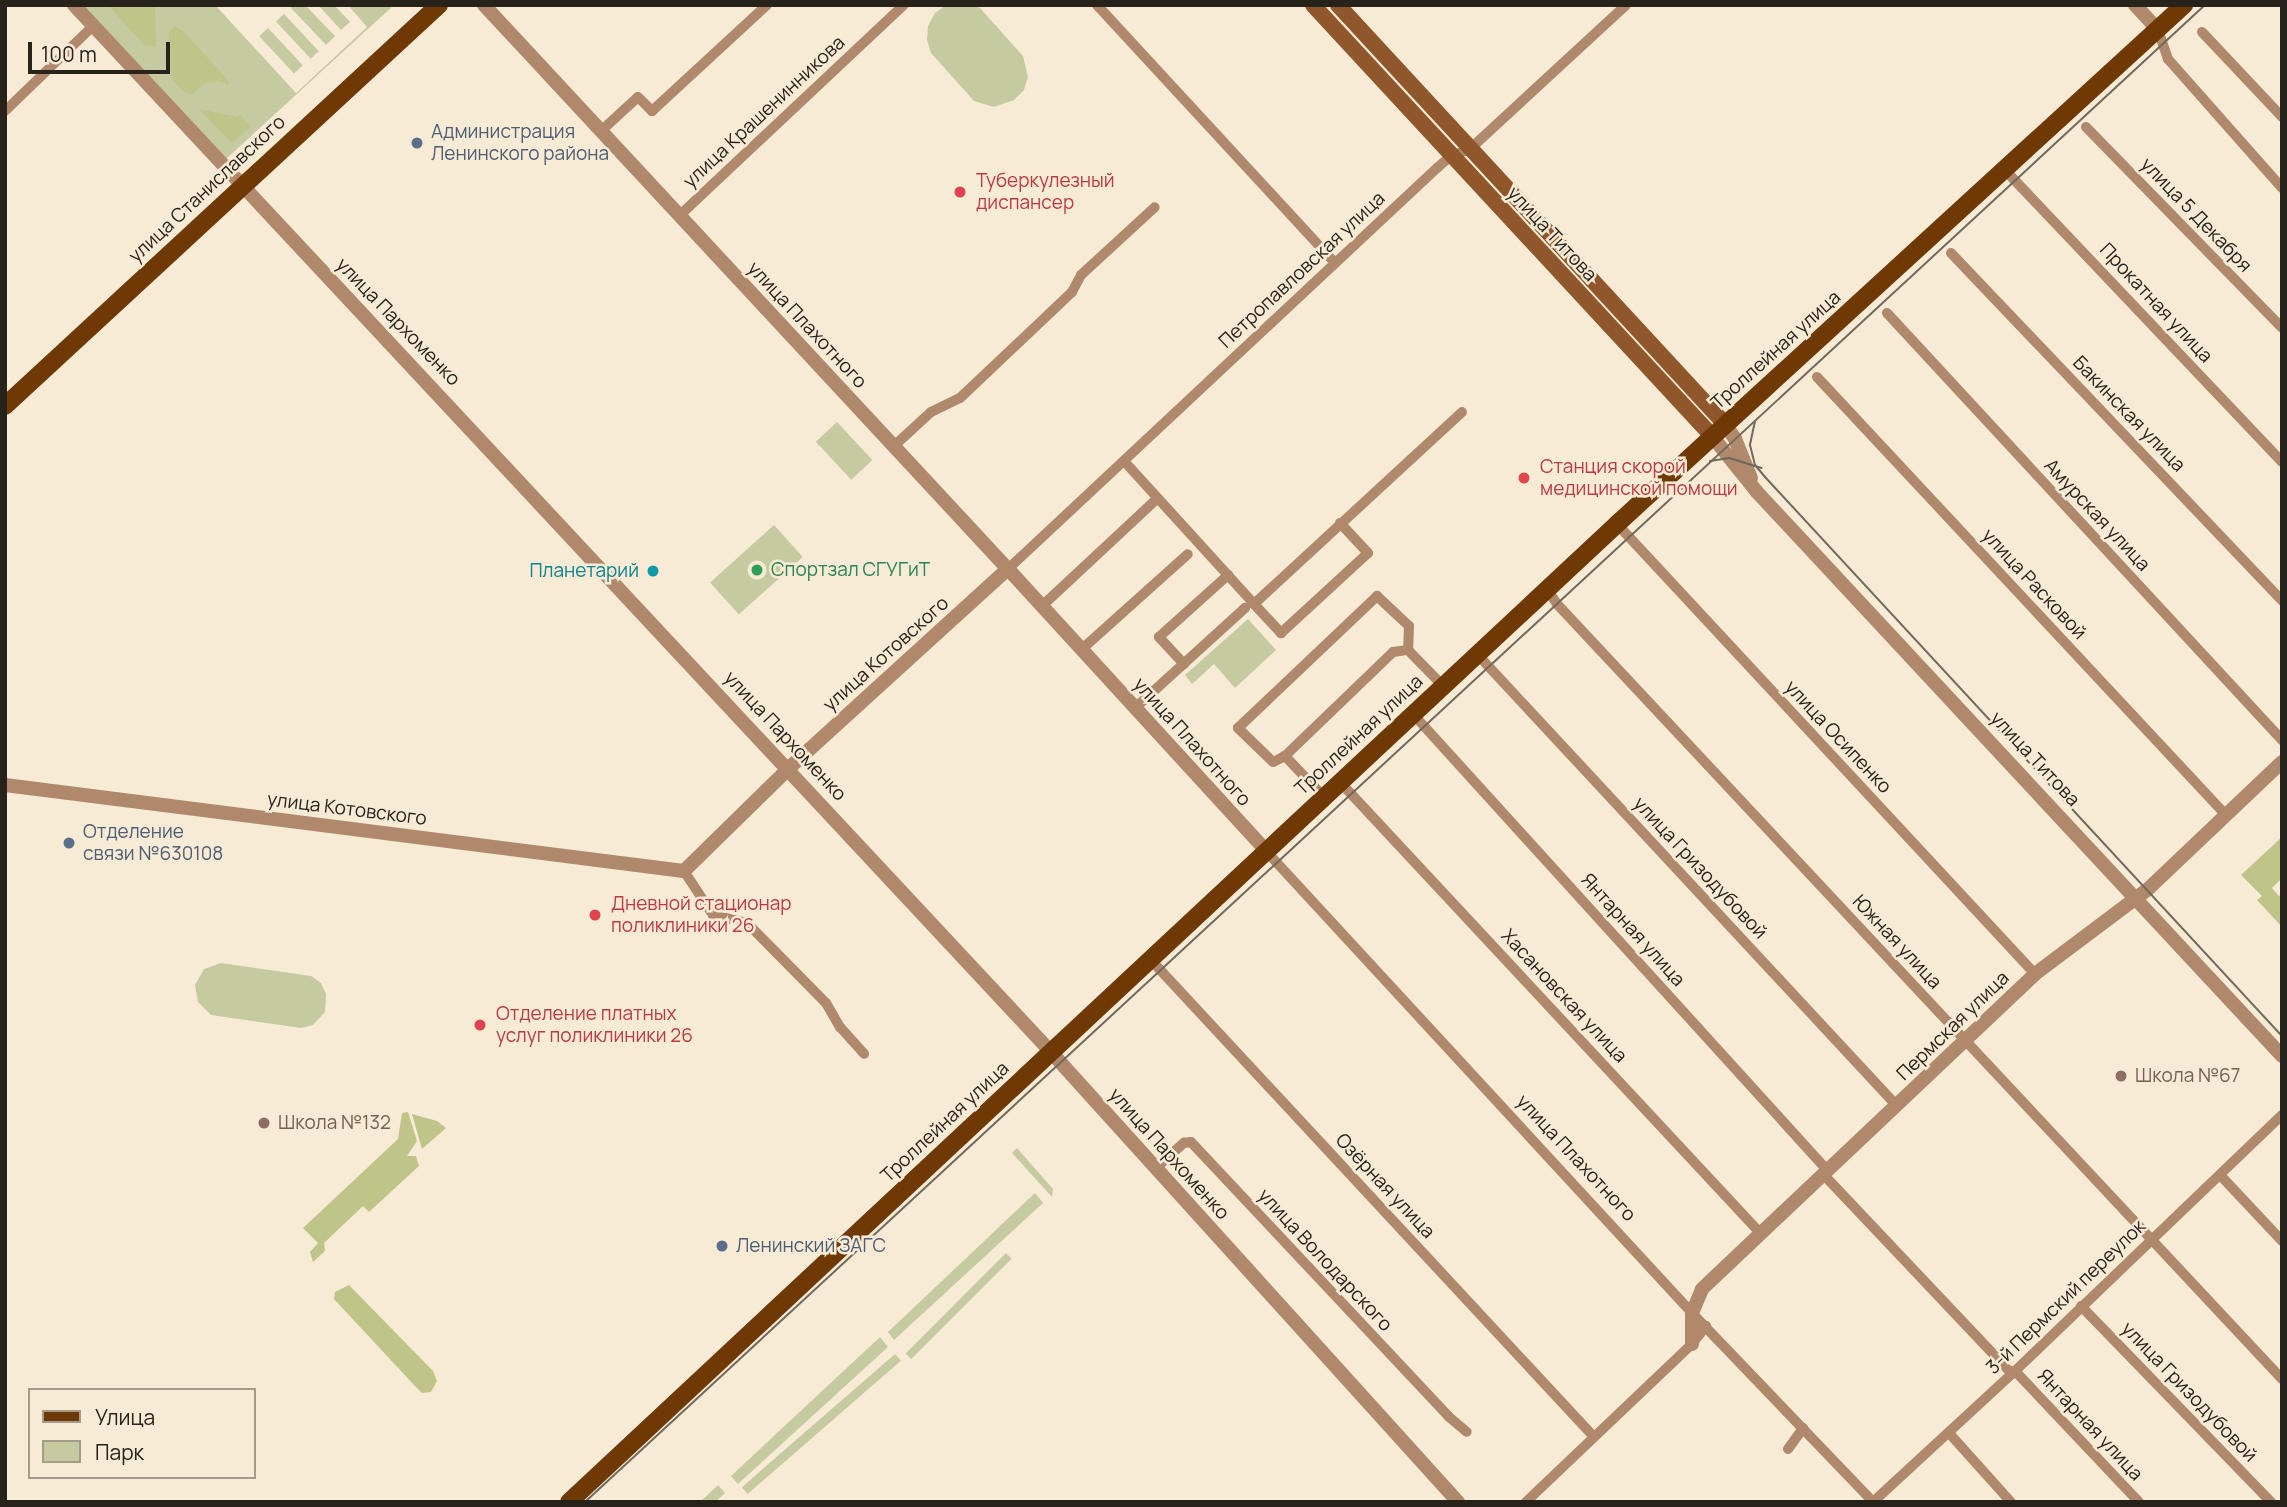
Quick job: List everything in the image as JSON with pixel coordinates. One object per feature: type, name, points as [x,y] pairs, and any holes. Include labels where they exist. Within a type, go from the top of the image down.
[{"type":"main road","name":"улица Станиславского","points":[[5,406],[241,185],[439,5]]},
{"type":"main road","name":"улица Титова","points":[[1313,5],[1451,156],[1718,430]]},
{"type":"main road","name":"улица Титова","points":[[1338,5],[1718,430]]},
{"type":"main road","name":"Троллейная улица","points":[[569,1502],[1718,430],[2184,5]]},
{"type":"street","name":"улица Пархоменко","points":[[74,5],[789,768],[1051,1052],[1458,1502]]},
{"type":"street","name":"улица Плахотного","points":[[484,5],[1009,569],[1692,1312],[1873,1502]]},
{"type":"street","points":[[601,131],[638,97],[652,111],[767,5]]},
{"type":"street","name":"улица Крашенинникова","points":[[679,216],[904,5]]},
{"type":"street","points":[[1097,5],[1335,263]]},
{"type":"street","name":"Петропавловская улица","points":[[1009,569],[1451,156],[1469,149],[1626,5]]},
{"type":"street","points":[[2135,5],[2158,30],[2168,59],[2282,188]]},
{"type":"street","points":[[5,111],[93,26]]},
{"type":"street","points":[[2202,32],[2282,117]]},
{"type":"street","name":"улица 5 Декабря","points":[[2086,127],[2282,328]]},
{"type":"street","name":"Прокатная улица","points":[[2004,169],[2282,462]]},
{"type":"street","points":[[894,446],[931,412],[960,398],[1072,292],[1081,275],[1155,207]]},
{"type":"street","name":"Бакинская улица","points":[[1951,253],[2282,600]]},
{"type":"street","name":"Амурская улица","points":[[1887,313],[2282,740]]},
{"type":"street","name":"улица Расковой","points":[[1817,377],[2225,814]]},
{"type":"street","points":[[1135,708],[1462,412]]},
{"type":"street","name":"улица Титова","points":[[1718,430],[1735,439],[1757,492],[2282,1056]]},
{"type":"street","points":[[1124,461],[1228,575],[1249,606],[1281,633],[1368,552],[1340,523]]},
{"type":"street","points":[[1042,606],[1158,498]]},
{"type":"street","name":"улица Осипенко","points":[[1617,524],[2035,974]]},
{"type":"street","points":[[1082,649],[1188,554]]},
{"type":"street","name":"улица Котовского","points":[[5,785],[684,871],[789,768],[1009,569]]},
{"type":"street","points":[[1184,664],[1159,637],[1228,575]]},
{"type":"street","name":"Южная улица","points":[[1547,589],[1557,604],[2282,1379]]},
{"type":"street","points":[[1408,650],[1393,652],[1285,756],[1273,762],[1238,728],[1377,596],[1409,626],[1408,650],[1443,686]]},
{"type":"street","name":"улица Гризодубовой","points":[[1477,654],[1897,1106]]},
{"type":"street","name":"Янтарная улица","points":[[1413,714],[1825,1172],[2139,1502]]},
{"type":"street","points":[[1285,756],[1324,797]]},
{"type":"street","name":"Пермская улица","points":[[1692,1312],[1702,1289],[2035,974],[2135,897],[2282,762]]},
{"type":"street","name":"Хасановская улица","points":[[1340,782],[1761,1234]]},
{"type":"street","points":[[684,871],[713,915],[747,923],[826,1003],[840,1027],[864,1054]]},
{"type":"street","name":"Озёрная улица","points":[[1150,959],[1594,1437]]},
{"type":"street","name":"3-й Пермский переулок","points":[[1873,1502],[2014,1373],[2152,1237],[2221,1176],[2282,1115]]},
{"type":"street","name":"улица Володарского","points":[[1156,1168],[1184,1143],[1191,1142],[1449,1417],[1467,1432]]},
{"type":"street","points":[[2221,1176],[2282,1241]]},
{"type":"street","name":"улица Гризодубовой","points":[[2081,1306],[2271,1502]]},
{"type":"street","points":[[1692,1312],[1692,1344]]},
{"type":"street","points":[[1526,1502],[1692,1344],[1706,1326]]},
{"type":"street","points":[[1788,1449],[1803,1428]]},
{"type":"street","points":[[1949,1433],[2011,1502]]},
{"type":"green space","points":[[83,5],[215,5],[296,93],[367,27],[348,5],[394,5],[226,159]]},
{"type":"green space","points":[[108,5],[155,5],[156,47],[145,46]]},
{"type":"green space","points":[[294,5],[305,5],[335,36],[326,45],[291,8]]},
{"type":"green space","points":[[318,5],[334,5],[350,22],[341,30]]},
{"type":"green space","points":[[946,5],[975,5],[980,8],[1023,56],[1028,77],[1024,90],[1014,100],[994,107],[974,101],[931,53],[927,40],[928,26],[935,13]]},
{"type":"green space","points":[[284,14],[319,51],[311,59],[276,22]]},
{"type":"green space","points":[[175,26],[183,31],[228,80],[229,85],[219,81],[205,83],[192,94],[185,93],[173,81],[169,31]]},
{"type":"green space","points":[[268,28],[303,65],[294,73],[259,36]]},
{"type":"green space","points":[[199,109],[237,117],[240,114],[250,127],[232,143]]},
{"type":"green space","points":[[837,422],[872,460],[851,480],[816,442]]},
{"type":"green space","name":"Спортзал СГУГиТ","points":[[774,525],[803,557],[739,615],[710,583]]},
{"type":"green space","points":[[1248,619],[1276,650],[1235,688],[1214,664],[1192,684],[1185,675]]},
{"type":"green space","points":[[2282,837],[2282,878],[2272,888],[2279,896],[2282,893],[2282,927],[2257,900],[2262,896],[2241,875]]},
{"type":"green space","points":[[221,963],[311,976],[321,983],[326,994],[325,1012],[313,1025],[301,1028],[211,1015],[198,1002],[195,985],[204,969]]},
{"type":"green space","points":[[408,1112],[417,1141],[407,1156],[416,1156],[419,1166],[369,1212],[363,1206],[324,1243],[325,1251],[313,1262],[310,1252],[318,1243],[303,1228],[398,1139],[402,1113]]},
{"type":"green space","points":[[412,1114],[437,1121],[446,1128],[422,1149]]},
{"type":"green space","points":[[1017,1148],[1053,1189],[1052,1197],[1012,1153]]},
{"type":"green space","points":[[1035,1193],[1043,1203],[894,1340],[888,1332]]},
{"type":"green space","points":[[1006,1253],[1012,1259],[911,1359],[906,1353]]},
{"type":"green space","points":[[349,1285],[433,1371],[437,1381],[431,1392],[422,1393],[334,1299],[335,1292]]},
{"type":"green space","points":[[880,1337],[888,1347],[738,1484],[731,1476]]},
{"type":"green space","points":[[895,1354],[901,1361],[748,1494],[742,1487]]},
{"type":"green space","points":[[718,1485],[725,1493],[715,1502],[700,1502]]},
{"type":"tram line","points":[[585,1502],[2205,5]]},
{"type":"tram line","points":[[1755,421],[1750,445],[1755,465],[1765,477],[2282,1036]]},
{"type":"tram line","points":[[1710,461],[1729,458],[1761,468]]},
{"type":"place","name":"Администрация Ленинского района","points":[[417,143]]},
{"type":"place","name":"Туберкулезный диспансер","points":[[960,192]]},
{"type":"place","name":"Станция скорой медицинской помощи","points":[[1524,478]]},
{"type":"place","name":"Спортзал СГУГиТ","points":[[757,570]]},
{"type":"place","name":"Планетарий","points":[[653,571]]},
{"type":"place","name":"Отделение связи №630108","points":[[69,843]]},
{"type":"place","name":"Дневной стационар поликлиники 26","points":[[595,915]]},
{"type":"place","name":"Отделение платных услуг поликлиники 26","points":[[480,1025]]},
{"type":"place","name":"Школа №67","points":[[2121,1076]]},
{"type":"place","name":"Школа №132","points":[[264,1123]]},
{"type":"place","name":"Ленинский ЗАГС","points":[[722,1246]]}]
